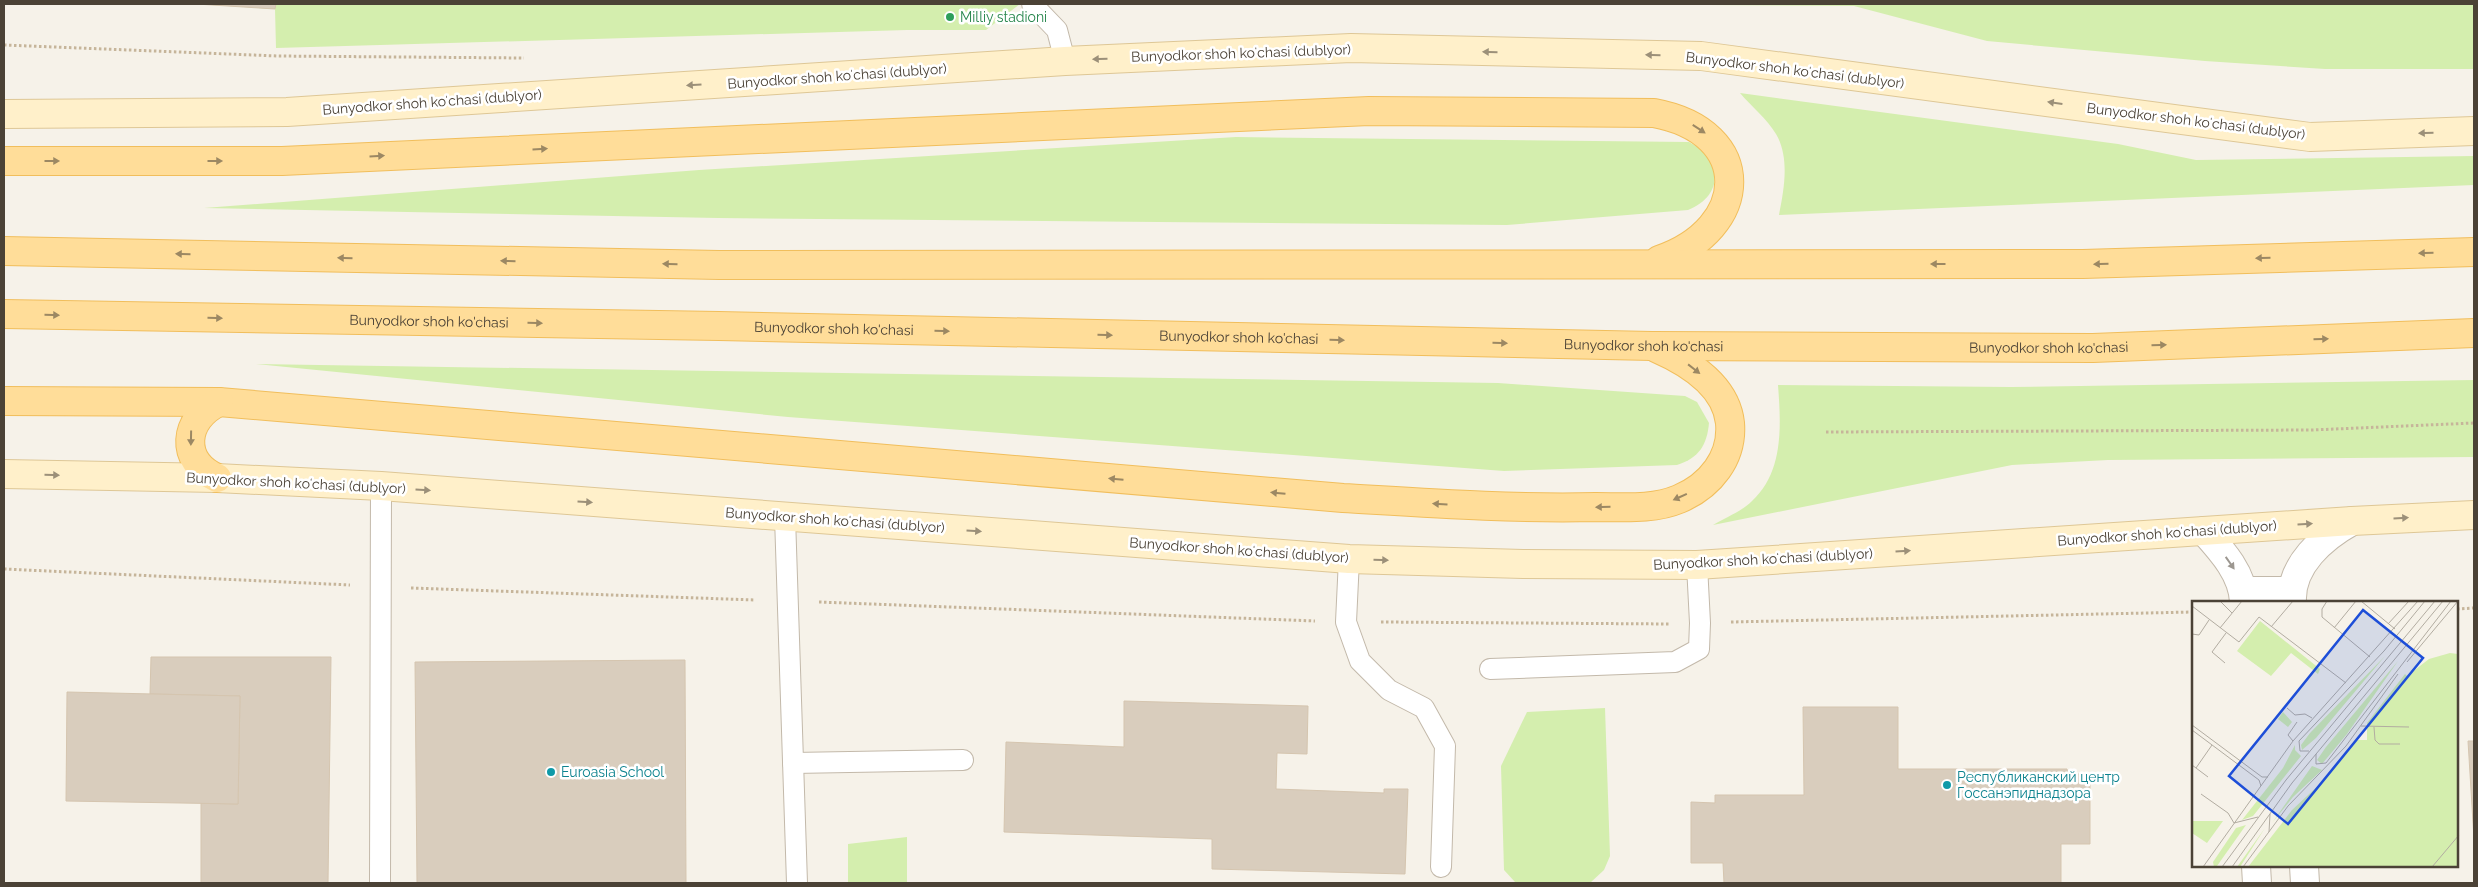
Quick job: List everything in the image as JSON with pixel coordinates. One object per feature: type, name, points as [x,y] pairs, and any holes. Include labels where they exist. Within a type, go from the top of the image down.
[{"type":"main road","points":[[4,161],[282,160],[1369,111],[1654,113],[1685,121],[1711,138],[1726,162],[1730,190],[1721,214],[1703,235],[1680,251],[1649,263]]},
{"type":"main road","points":[[4,251],[719,265],[2083,264],[2474,252]]},
{"type":"main road","name":"Bunyodkor shoh ko'chasi","points":[[4,314],[719,326],[1652,346],[2093,348],[2474,333]]},
{"type":"main road","points":[[4,401],[219,402],[1343,498],[1502,507],[1651,506],[1679,499],[1705,483],[1723,462],[1730,436],[1725,406],[1707,380],[1683,361],[1652,346]]},
{"type":"main road","points":[[217,478],[206,473],[198,465],[192,453],[190,440],[192,427],[198,416],[219,402]]},
{"type":"street","name":"Bunyodkor shoh koʻchasi (dublyor)","points":[[4,114],[287,112],[1065,61],[1351,48],[1701,56],[2310,137],[2474,131]]},
{"type":"street","name":"Bunyodkor shoh koʻchasi (dublyor)","points":[[4,474],[217,478],[381,486],[1349,559],[1524,564],[1697,565],[2352,521],[2474,515]]},
{"type":"street","points":[[2204,531],[2235,570],[2244,597],[2292,596],[2304,563],[2321,540],[2352,521]]},
{"type":"street","points":[[2256,867],[2257,883]]},
{"type":"street","points":[[2304,867],[2305,883]]},
{"type":"lane","points":[[1032,4],[1057,30],[1065,61]]},
{"type":"lane","points":[[380,883],[381,486]]},
{"type":"lane","points":[[786,517],[796,883]]},
{"type":"lane","points":[[1349,559],[1346,622],[1360,661],[1389,690],[1424,708],[1445,746],[1442,866]]},
{"type":"lane","points":[[1490,669],[1675,662],[1699,649],[1700,623],[1697,565]]},
{"type":"lane","points":[[793,763],[963,760]]},
{"type":"path","points":[[4,44],[278,56]]},
{"type":"path","points":[[1826,432],[2312,430],[2474,423]]},
{"type":"path","points":[[4,568],[382,586],[1346,622],[1700,623],[2192,612]]},
{"type":"path","points":[[2458,608],[2474,608]]},
{"type":"green space","points":[[196,4],[1020,4],[986,30],[907,30],[276,48],[275,9]]},
{"type":"green space","points":[[1565,4],[2474,4],[2474,69],[2325,69],[2205,61],[1987,41],[1854,6]]},
{"type":"green space","points":[[1740,93],[2118,144],[2196,160],[2474,156],[2474,185],[1779,215],[1785,174],[1780,143],[1768,123]]},
{"type":"green space","points":[[1236,137],[1689,142],[1700,149],[1708,158],[1713,167],[1715,177],[1708,195],[1700,203],[1688,210],[1507,225],[718,218],[204,208],[699,170]]},
{"type":"green space","points":[[256,364],[1498,383],[1685,396],[1697,402],[1709,423],[1704,444],[1700,450],[1691,459],[1677,465],[1504,471],[788,417]]},
{"type":"green space","points":[[2474,380],[2474,457],[2108,460],[2012,465],[1713,525],[1748,505],[1770,476],[1775,462],[1780,432],[1778,385],[2011,387]]},
{"type":"green space","points":[[1605,708],[1610,856],[1604,870],[1590,883],[1515,882],[1504,870],[1501,766],[1527,712]]},
{"type":"green space","points":[[907,837],[907,883],[848,883],[848,844]]},
{"type":"building","points":[[196,4],[276,4],[275,9]]},
{"type":"building","points":[[151,657],[331,657],[328,883],[201,883],[201,803],[238,804],[240,696],[150,694]]},
{"type":"building","name":"Euroasia School","points":[[685,660],[686,883],[417,883],[415,662]]},
{"type":"building","points":[[67,692],[240,696],[238,804],[66,801]]},
{"type":"building","points":[[1124,701],[1308,706],[1307,754],[1277,753],[1276,789],[1384,793],[1384,789],[1408,789],[1405,874],[1212,869],[1212,839],[1004,832],[1006,742],[1124,747]]},
{"type":"building","name":"Республиканский центр Госсанэпиднадзора","points":[[1803,707],[1898,707],[1898,769],[2067,769],[2068,774],[2090,774],[2090,844],[2061,844],[2061,883],[1724,883],[1723,863],[1691,863],[1691,802],[1715,803],[1715,795],[1804,795]]},
{"type":"building","points":[[2468,741],[2474,741],[2474,839]]},
{"type":"place","name":"Milliy stadioni","points":[[950,17]]},
{"type":"place","name":"Euroasia School","points":[[551,772]]},
{"type":"place","name":"Республиканский центр Госсанэпиднадзора","points":[[1947,785]]}]
